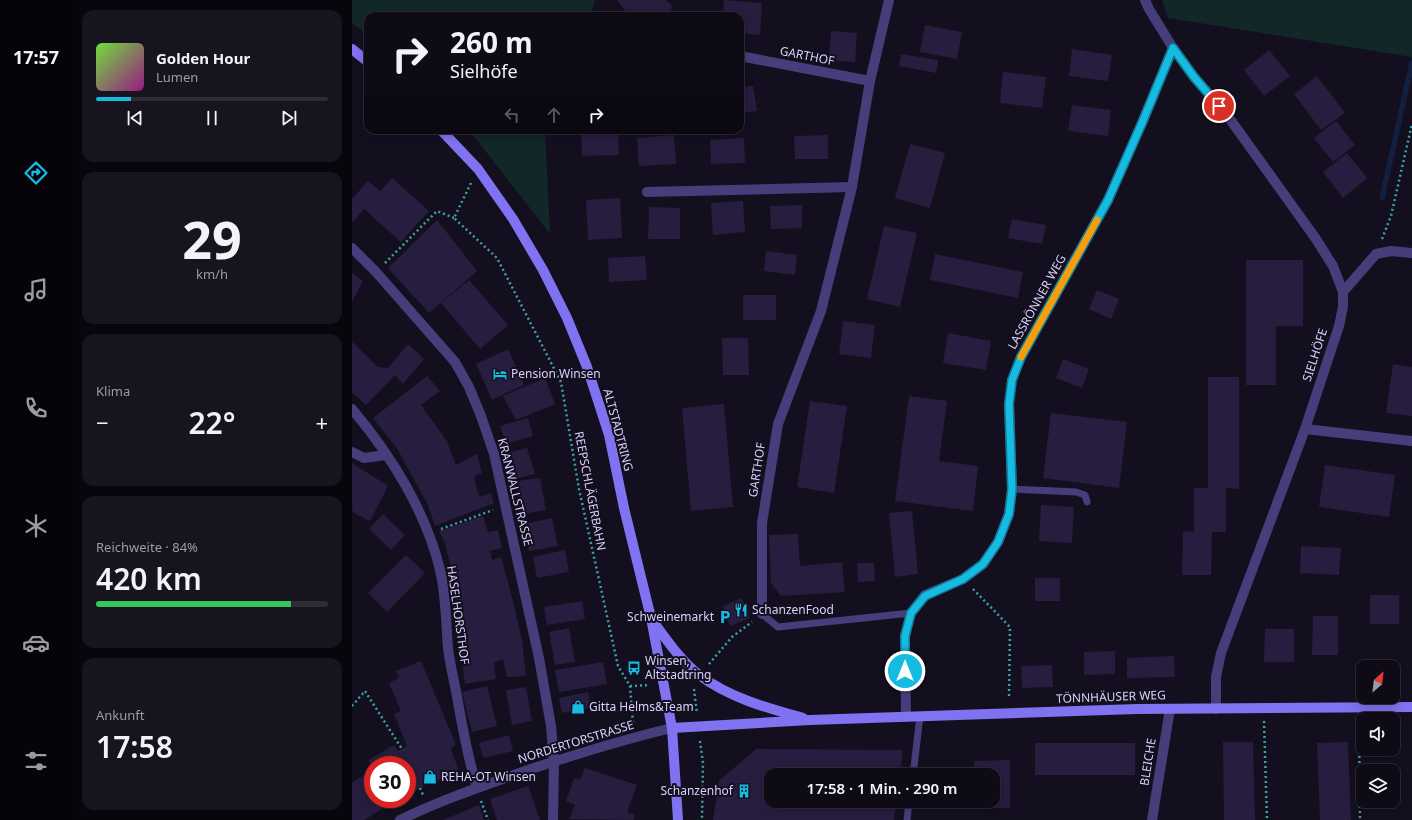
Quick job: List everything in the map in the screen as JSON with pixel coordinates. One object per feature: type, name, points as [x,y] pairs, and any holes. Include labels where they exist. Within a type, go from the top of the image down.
[{"type":"main road","points":[[352,49],[364,59]]},
{"type":"main road","name":"ALTSTADTRING","points":[[445,134],[478,169],[513,219],[543,270],[567,318],[587,367],[609,435],[624,508],[651,618],[672,728],[678,820]]},
{"type":"main road","name":"TÖNNHÄUSER WEG","points":[[651,618],[679,655],[699,675],[728,692],[755,704],[810,720]]},
{"type":"main road","name":"TÖNNHÄUSER WEG","points":[[672,728],[810,720],[920,716],[1216,708],[1412,707]]},
{"type":"street","name":"GARTHOF","points":[[762,614],[762,523],[778,424],[821,311],[852,187],[870,81],[889,0]]},
{"type":"street","points":[[1145,0],[1173,48]]},
{"type":"street","name":"SIELHÖFE","points":[[1173,48],[1194,77],[1227,115],[1280,188],[1333,266],[1342,292],[1343,308],[1339,326],[1305,429],[1221,653],[1216,677],[1216,708]]},
{"type":"street","name":"LASSRÖNNER WEG","points":[[906,717],[905,636],[911,613],[925,596],[963,579],[983,564],[998,542],[1009,514],[1012,489],[1009,404],[1012,380],[1021,357],[1108,200],[1173,48]]},
{"type":"street","name":"GARTHOF","points":[[744,57],[870,81]]},
{"type":"street","points":[[647,192],[852,187]]},
{"type":"street","name":"KRANWALLSTRASSE","points":[[352,248],[376,272],[455,362],[469,387],[481,416],[494,454],[506,504],[541,666],[552,726],[554,762],[552,820]]},
{"type":"street","points":[[1342,292],[1376,254],[1391,251],[1412,253]]},
{"type":"street","name":"HASELHORSTHOF","points":[[352,409],[372,432],[417,506],[429,533],[440,570],[444,590],[449,650],[469,763],[477,787]]},
{"type":"street","points":[[1305,429],[1412,441]]},
{"type":"street","points":[[352,452],[364,458],[386,455]]},
{"type":"street","name":"BLEICHE","points":[[1152,820],[1170,709]]},
{"type":"street","name":"NORDERTORSTRASSE","points":[[400,820],[427,807],[477,787],[634,737],[672,728]]},
{"type":"lane","points":[[1012,489],[1076,492],[1085,495],[1087,502]]},
{"type":"lane","name":"GARTHOF","points":[[762,614],[778,627],[911,613]]},
{"type":"lane","points":[[913,768],[920,716]]},
{"type":"lane","points":[[906,820],[908,808]]},
{"type":"path","points":[[1376,254],[1391,216],[1412,124]]},
{"type":"path","points":[[376,272],[437,211],[454,218],[478,169]]},
{"type":"path","name":"REEPSCHLÄGERBAHN","points":[[454,218],[497,258],[561,382],[578,489],[616,658],[618,666],[630,686],[634,737]]},
{"type":"path","points":[[429,533],[506,504]]},
{"type":"path","points":[[963,579],[1010,627],[1009,714]]},
{"type":"path","points":[[693,682],[703,763],[702,820]]},
{"type":"path","points":[[352,706],[365,691],[402,749]]},
{"type":"path","points":[[1264,708],[1267,820]]},
{"type":"path","points":[[1359,708],[1360,820]]},
{"type":"path","points":[[477,787],[488,820]]},
{"type":"green space","points":[[352,0],[595,0],[592,12],[364,12],[364,33],[352,23]]},
{"type":"green space","points":[[1162,0],[1412,0],[1412,57],[1168,18]]},
{"type":"green space","points":[[472,134],[545,134],[550,234]]},
{"type":"building","points":[[617,0],[666,0],[672,6],[671,12],[626,12]]},
{"type":"building","points":[[724,0],[762,3],[760,35],[744,33],[744,12],[723,12]]},
{"type":"building","points":[[925,25],[962,32],[957,59],[920,52]]},
{"type":"building","points":[[831,31],[857,33],[855,62],[829,60]]},
{"type":"building","points":[[1072,49],[1112,55],[1108,81],[1069,76]]},
{"type":"building","points":[[1269,50],[1290,76],[1264,96],[1244,70]]},
{"type":"building","points":[[901,54],[938,60],[936,73],[899,66]]},
{"type":"building","points":[[1003,72],[1046,77],[1042,108],[1000,103]]},
{"type":"building","points":[[1317,76],[1345,113],[1321,130],[1294,94]]},
{"type":"building","points":[[753,86],[757,111],[744,113],[744,87]]},
{"type":"building","points":[[1072,105],[1111,110],[1108,136],[1068,131]]},
{"type":"building","points":[[1336,121],[1355,145],[1333,162],[1314,138]]},
{"type":"building","points":[[581,134],[618,134],[619,155],[582,156]]},
{"type":"building","points":[[674,135],[676,164],[639,166],[637,138]]},
{"type":"building","points":[[828,135],[828,159],[795,159],[794,136]]},
{"type":"building","points":[[744,138],[745,163],[711,164],[710,140]]},
{"type":"building","points":[[910,144],[945,153],[930,208],[895,198]]},
{"type":"building","points":[[1347,153],[1367,178],[1343,198],[1323,172]]},
{"type":"building","points":[[392,178],[429,211],[401,242],[364,209],[353,222],[352,221],[352,199],[368,181],[380,191]]},
{"type":"building","points":[[620,198],[622,238],[588,240],[586,200]]},
{"type":"building","points":[[743,201],[745,232],[713,235],[711,203]]},
{"type":"building","points":[[802,205],[802,228],[771,229],[770,206]]},
{"type":"building","points":[[649,207],[680,208],[680,239],[648,239]]},
{"type":"building","points":[[1012,219],[1046,225],[1042,244],[1008,238]]},
{"type":"building","points":[[437,220],[477,271],[429,313],[388,268]]},
{"type":"building","points":[[884,226],[917,233],[900,307],[867,299]]},
{"type":"building","points":[[766,251],[797,255],[795,275],[764,271]]},
{"type":"building","points":[[935,254],[1023,272],[1018,298],[930,280]]},
{"type":"building","points":[[645,256],[647,280],[609,282],[608,258]]},
{"type":"building","points":[[1246,260],[1303,260],[1303,326],[1276,326],[1276,385],[1246,385]]},
{"type":"building","points":[[352,273],[363,281],[352,302]]},
{"type":"building","points":[[469,280],[508,325],[480,349],[441,303]]},
{"type":"building","points":[[1097,290],[1119,299],[1111,319],[1089,309]]},
{"type":"building","points":[[743,295],[776,295],[776,320],[743,320]]},
{"type":"building","points":[[843,321],[875,325],[871,358],[839,354]]},
{"type":"building","points":[[948,333],[991,341],[986,370],[943,363]]},
{"type":"building","points":[[722,338],[748,338],[749,375],[723,375]]},
{"type":"building","points":[[352,342],[378,367],[388,368],[408,344],[424,359],[403,384],[395,375],[366,405],[352,392]]},
{"type":"building","name":"Pension Winsen","points":[[508,349],[524,385],[492,400],[476,364]]},
{"type":"building","points":[[1063,359],[1089,369],[1082,388],[1056,378]]},
{"type":"building","points":[[1393,364],[1412,367],[1412,416],[1386,413]]},
{"type":"building","points":[[427,376],[440,391],[421,405],[447,441],[456,465],[477,454],[482,473],[474,476],[476,487],[480,497],[491,493],[494,503],[435,526],[428,505],[398,450],[373,418]]},
{"type":"building","points":[[1208,377],[1239,377],[1239,489],[1226,488],[1226,532],[1212,532],[1211,575],[1182,575],[1183,531],[1194,532],[1194,488],[1208,488]]},
{"type":"building","points":[[545,378],[555,404],[516,420],[503,396]]},
{"type":"building","points":[[909,396],[947,401],[939,461],[978,466],[973,511],[895,501]]},
{"type":"building","points":[[810,401],[847,406],[834,493],[797,487]]},
{"type":"building","points":[[724,404],[733,507],[691,511],[682,408]]},
{"type":"building","points":[[1051,413],[1127,422],[1119,488],[1043,478]]},
{"type":"building","points":[[528,418],[533,436],[506,444],[500,426]]},
{"type":"building","points":[[527,448],[535,474],[515,479],[508,453]]},
{"type":"building","points":[[352,463],[388,486],[370,521],[352,512]]},
{"type":"building","points":[[1325,465],[1395,475],[1389,517],[1319,507]]},
{"type":"building","points":[[540,478],[546,510],[523,514],[517,481]]},
{"type":"building","points":[[1041,505],[1074,507],[1072,543],[1039,541]]},
{"type":"building","points":[[912,511],[918,574],[895,577],[889,513]]},
{"type":"building","points":[[383,514],[405,535],[391,550],[369,529]]},
{"type":"building","points":[[483,516],[488,532],[498,530],[502,548],[490,551],[492,560],[501,557],[522,640],[526,676],[507,677],[503,659],[494,663],[496,679],[465,684],[460,647],[460,623],[455,586],[445,543],[439,531]]},
{"type":"building","points":[[552,518],[558,546],[529,551],[524,524]]},
{"type":"building","points":[[798,534],[800,566],[842,562],[845,592],[781,596],[771,583],[769,535]]},
{"type":"building","points":[[1301,546],[1341,548],[1339,575],[1300,573]]},
{"type":"building","points":[[565,550],[569,572],[537,578],[533,557]]},
{"type":"building","points":[[406,555],[425,573],[387,612],[368,593]]},
{"type":"building","points":[[857,563],[874,563],[875,581],[858,582]]},
{"type":"building","points":[[1035,578],[1060,578],[1060,601],[1035,601]]},
{"type":"building","points":[[1370,595],[1399,595],[1399,624],[1370,624]]},
{"type":"building","points":[[742,598],[750,618],[730,626],[723,606]]},
{"type":"building","points":[[582,601],[585,619],[547,625],[544,607]]},
{"type":"building","points":[[1313,616],[1338,616],[1338,655],[1312,655]]},
{"type":"building","points":[[569,628],[575,662],[555,665],[549,632]]},
{"type":"building","points":[[1265,629],[1294,629],[1294,662],[1264,662]]},
{"type":"building","points":[[1115,651],[1115,674],[1084,675],[1084,652]]},
{"type":"building","points":[[1174,656],[1175,677],[1127,678],[1127,658]]},
{"type":"building","points":[[421,661],[456,745],[451,748],[459,772],[416,790],[416,756],[375,756],[394,745],[398,751],[407,746],[394,714],[401,711],[389,683],[399,678],[396,671]]},
{"type":"building","points":[[603,662],[607,684],[559,692],[555,670]]},
{"type":"building","points":[[1052,665],[1053,687],[1022,688],[1021,666]]},
{"type":"building","points":[[487,686],[497,726],[472,732],[462,692]]},
{"type":"building","points":[[526,687],[532,721],[512,725],[506,690]]},
{"type":"building","points":[[588,692],[591,708],[562,713],[559,698]]},
{"type":"building","points":[[509,735],[513,751],[483,758],[479,743]]},
{"type":"building","points":[[1223,742],[1253,742],[1255,820],[1224,820]]},
{"type":"building","points":[[1348,742],[1351,820],[1320,820],[1317,743]]},
{"type":"building","points":[[1035,743],[1135,743],[1135,775],[1035,775]]},
{"type":"building","name":"Schanzenhof","points":[[756,749],[903,750],[901,768],[764,768],[764,808],[896,808],[894,820],[713,820],[719,781]]},
{"type":"building","points":[[1010,760],[1010,808],[1000,808],[1000,768],[974,768],[974,761]]},
{"type":"building","points":[[585,768],[637,785],[627,812],[635,815],[633,820],[569,819],[575,805],[566,801],[574,778],[580,780]]},
{"type":"building","points":[[364,775],[364,808],[384,808],[364,820],[352,820],[352,783]]},
{"type":"building","points":[[528,786],[540,820],[497,820],[490,799]]},
{"type":"building","points":[[479,805],[484,820],[443,820]]},
{"type":"waterway","points":[[1382,198],[1412,63]]},
{"type":"slow traffic","points":[[1021,357],[1097,220]]},
{"type":"place","name":"Pension Winsen","points":[[500,374]]},
{"type":"place","name":"SchanzenFood","points":[[741,610]]},
{"type":"place","name":"Schweinemarkt","points":[[725,617]]},
{"type":"place","name":"Winsen, Altstadtring","points":[[634,668]]},
{"type":"place","name":"Gitta Helms&Team","points":[[578,707]]},
{"type":"place","name":"REHA-OT Winsen","points":[[430,777]]},
{"type":"place","name":"Schanzenhof","points":[[744,791]]},
{"type":"route","points":[[905,671],[905,636],[911,613],[925,596],[963,579],[983,564],[998,542],[1009,514],[1012,489],[1009,404],[1012,380],[1021,357],[1108,200],[1173,48],[1194,77],[1219,106]]}]
